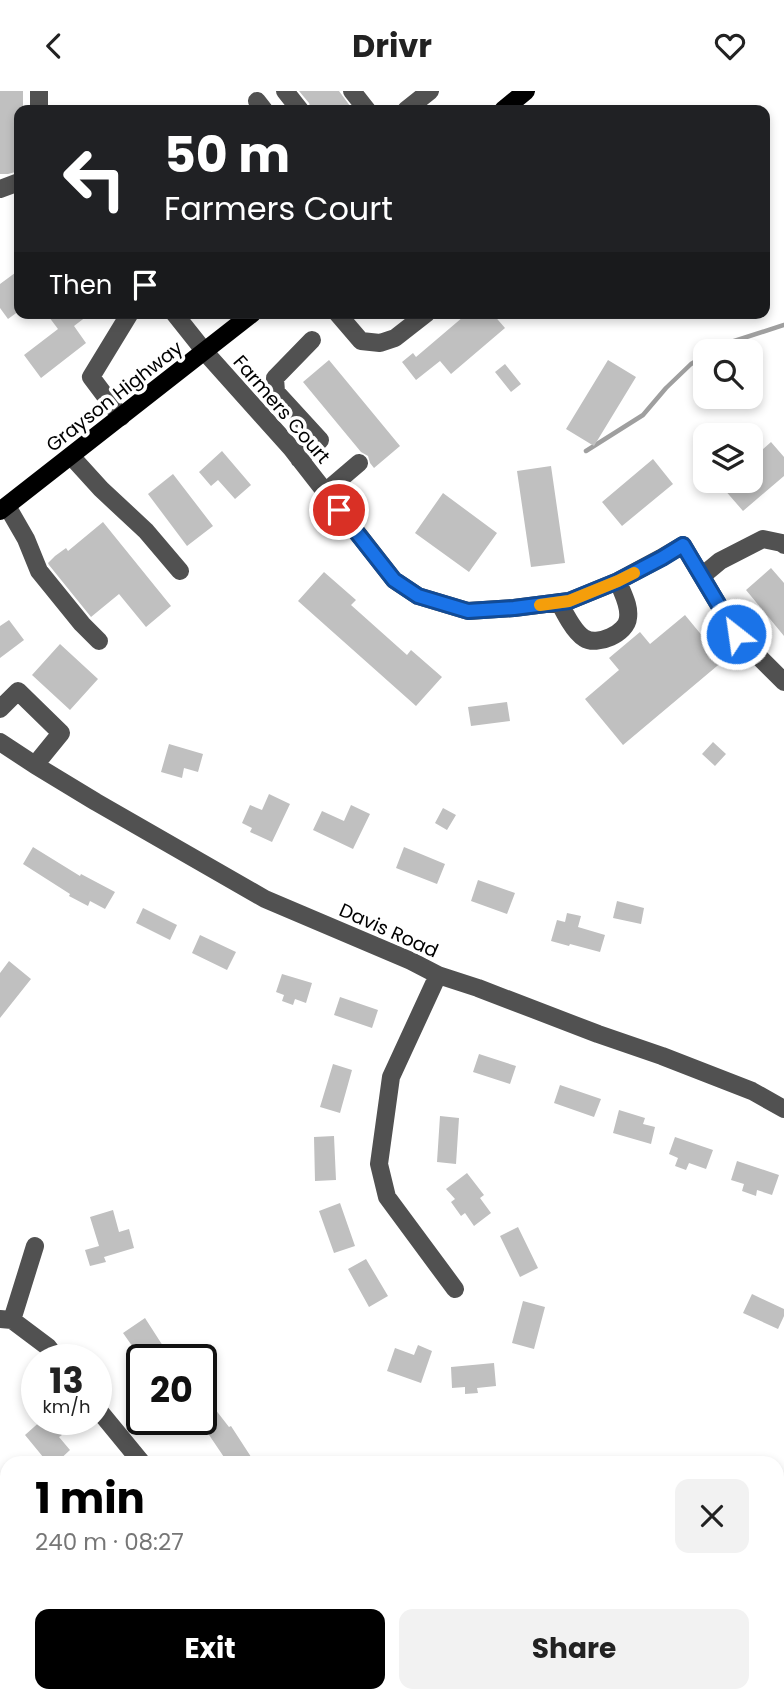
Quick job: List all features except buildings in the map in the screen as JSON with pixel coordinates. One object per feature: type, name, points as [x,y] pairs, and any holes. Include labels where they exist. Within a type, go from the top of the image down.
[{"type":"main road","points":[[509,105],[526,91]]},
{"type":"main road","name":"Grayson Highway","points":[[4,509],[246,319]]},
{"type":"street","points":[[285,91],[296,105]]},
{"type":"street","points":[[352,91],[364,105]]},
{"type":"street","points":[[407,102],[430,91]]},
{"type":"street","points":[[121,417],[91,377],[126,319]]},
{"type":"street","name":"Farmers Court","points":[[179,319],[299,459],[394,580],[418,596],[468,611],[569,601],[618,581],[683,545],[702,576]]},
{"type":"street","points":[[342,319],[361,341],[380,342],[395,338],[419,319]]},
{"type":"street","points":[[299,459],[320,440],[276,392],[275,378],[312,340]]},
{"type":"street","points":[[257,409],[276,392]]},
{"type":"street","points":[[71,456],[101,489],[146,531],[180,572]]},
{"type":"street","points":[[325,492],[359,463]]},
{"type":"street","points":[[4,509],[26,539],[39,571],[99,641]]},
{"type":"street","points":[[784,545],[763,539],[720,561],[702,576],[736,634],[784,682]]},
{"type":"street","points":[[559,602],[583,638],[595,642],[607,638],[628,622],[628,608],[618,581]]},
{"type":"street","points":[[0,709],[18,691],[61,733],[35,765]]},
{"type":"street","name":"Davis Road","points":[[0,742],[265,899],[438,975],[662,1056],[752,1091],[784,1109]]},
{"type":"street","points":[[438,975],[391,1077],[379,1164],[387,1197],[455,1289]]},
{"type":"street","points":[[35,1246],[6,1319],[44,1344]]},
{"type":"street","points":[[112,1426],[136,1456]]},
{"type":"waterway","points":[[740,339],[784,325]]},
{"type":"waterway","points":[[586,451],[643,415],[693,363]]},
{"type":"slow traffic","points":[[540,605],[569,601],[634,573]]},
{"type":"route","points":[[339,510],[394,580],[418,596],[468,611],[569,601],[618,581],[683,545],[736,634]]}]
